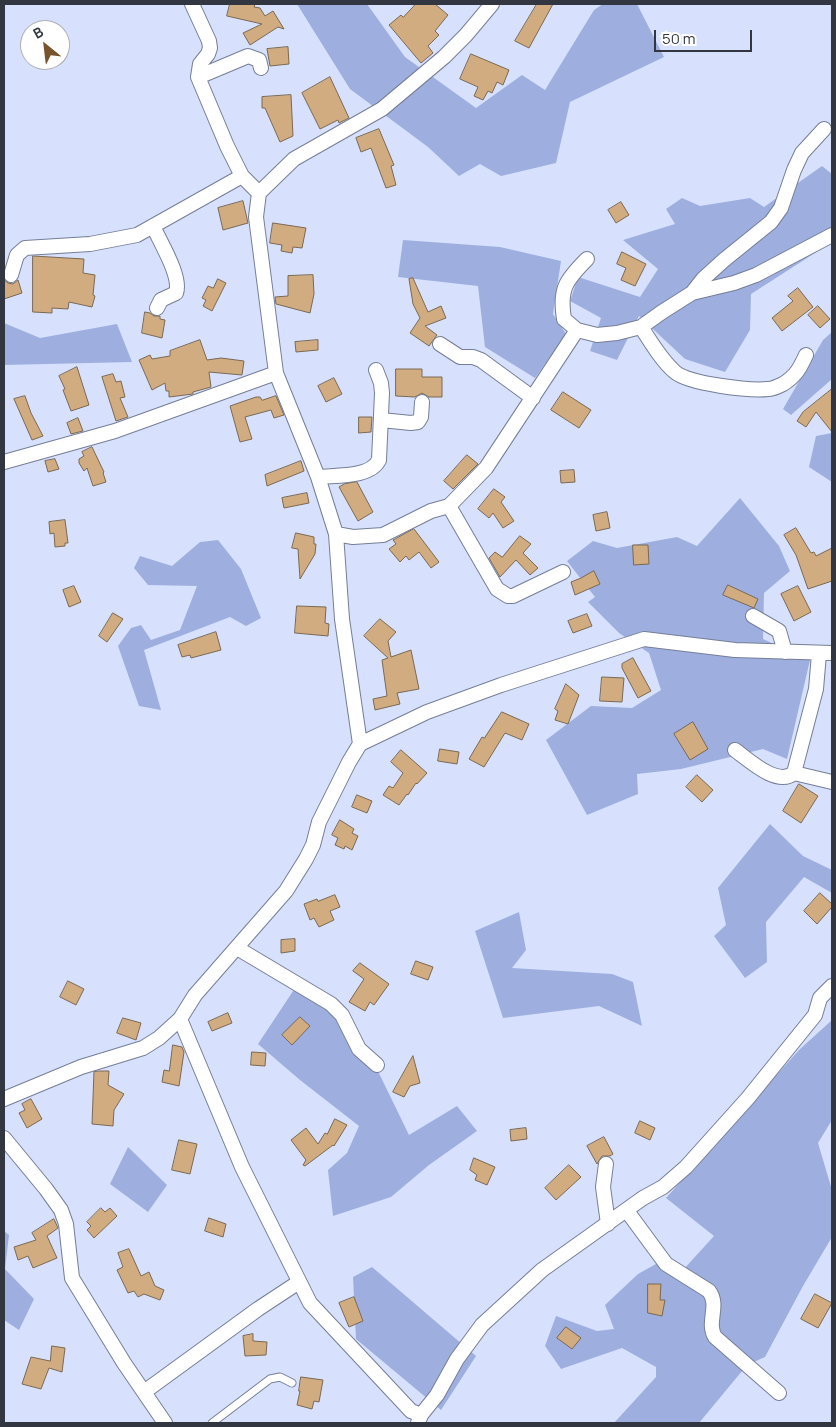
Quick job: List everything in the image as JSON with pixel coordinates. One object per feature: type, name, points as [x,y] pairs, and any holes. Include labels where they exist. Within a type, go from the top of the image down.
[{"type":"street","points":[[192,4],[209,41],[210,48],[200,64],[198,77],[227,146],[242,176],[259,193]]},
{"type":"street","points":[[360,744],[342,620],[336,534],[318,477],[276,373],[256,218],[259,193],[294,159],[382,109],[466,36],[492,4]]},
{"type":"street","points":[[198,77],[248,56],[259,60],[261,68]]},
{"type":"street","points":[[587,259],[574,272],[563,289],[564,319],[577,330],[597,335],[617,333],[641,326],[692,293],[710,273],[771,222],[781,208],[802,152],[824,129]]},
{"type":"street","points":[[11,276],[17,255],[25,248],[90,244],[137,235],[242,176]]},
{"type":"street","points":[[153,226],[175,274],[178,288],[176,293],[162,300],[157,308]]},
{"type":"street","points":[[692,293],[734,283],[756,275],[832,235]]},
{"type":"street","points":[[641,326],[661,356],[676,373],[698,382],[769,389],[783,384],[798,372],[806,355]]},
{"type":"street","points":[[336,534],[353,537],[383,535],[432,511],[449,506],[486,468],[577,330]]},
{"type":"street","points":[[440,344],[460,357],[473,357],[481,360],[533,398]]},
{"type":"street","points":[[318,477],[361,473],[376,466],[379,460],[382,393],[376,370]]},
{"type":"street","points":[[4,462],[115,431],[276,373]]},
{"type":"street","points":[[381,420],[418,422],[421,417],[422,402]]},
{"type":"street","points":[[449,506],[487,573],[498,589],[508,596],[513,596],[563,572]]},
{"type":"street","points":[[753,616],[779,631],[785,652]]},
{"type":"street","points":[[4,1099],[81,1067],[143,1048],[159,1038],[180,1019],[194,995],[286,891],[306,859],[313,845],[319,822],[360,744],[427,712],[500,685],[644,639],[734,650],[825,654],[794,773],[789,777],[777,777],[758,768],[735,750]]},
{"type":"street","points":[[794,773],[832,782]]},
{"type":"street","points":[[237,948],[331,1004],[342,1015],[359,1050],[378,1065]]},
{"type":"street","points":[[180,1019],[242,1167],[310,1303],[419,1419],[437,1395],[457,1359],[482,1325],[542,1270],[644,1198],[663,1187],[686,1167],[748,1098],[815,1015],[820,998],[832,986]]},
{"type":"street","points":[[4,1138],[61,1210],[66,1224],[72,1278],[165,1423]]},
{"type":"street","points":[[606,1164],[603,1187],[608,1224]]},
{"type":"street","points":[[626,1211],[666,1264],[709,1291],[714,1301],[711,1328],[715,1337],[779,1393]]},
{"type":"street","points":[[144,1392],[299,1282]]},
{"type":"lane","points":[[212,1423],[270,1379],[280,1377],[292,1383]]},
{"type":"shaded area","points":[[297,4],[367,4],[405,57],[476,108],[522,75],[545,90],[594,10],[603,4],[637,4],[664,57],[570,102],[556,163],[501,176],[480,164],[459,176],[428,147],[350,89]]},
{"type":"shaded area","points":[[822,166],[832,174],[832,242],[751,294],[750,330],[725,372],[685,359],[639,316],[617,360],[590,351],[601,318],[570,301],[578,277],[640,297],[658,269],[623,240],[675,224],[666,209],[682,198],[700,206],[750,198],[764,207]]},
{"type":"shaded area","points":[[403,240],[500,247],[561,261],[553,314],[566,334],[535,378],[485,347],[478,286],[398,277]]},
{"type":"shaded area","points":[[4,323],[40,338],[117,324],[132,362],[4,365]]},
{"type":"shaded area","points":[[832,332],[832,379],[791,415],[783,409],[823,340]]},
{"type":"shaded area","points":[[832,433],[832,482],[809,467],[816,436]]},
{"type":"shaded area","points":[[740,498],[779,546],[790,571],[764,593],[763,639],[810,660],[787,759],[763,749],[681,769],[637,774],[638,794],[587,815],[546,740],[591,706],[632,708],[661,690],[649,653],[619,633],[588,602],[595,597],[567,561],[593,541],[617,548],[677,537],[697,546]]},
{"type":"shaded area","points":[[218,540],[241,569],[261,618],[246,626],[230,617],[144,650],[161,710],[139,706],[118,646],[131,628],[141,625],[151,640],[180,630],[197,586],[148,585],[134,568],[140,556],[172,566],[200,542]]},
{"type":"shaded area","points":[[770,824],[803,856],[832,870],[832,893],[804,877],[766,922],[767,962],[745,978],[714,936],[726,925],[718,888]]},
{"type":"shaded area","points":[[519,912],[526,950],[512,968],[612,974],[633,982],[642,1026],[599,1006],[503,1018],[475,931]]},
{"type":"shaded area","points":[[301,979],[342,1017],[375,1065],[409,1135],[457,1106],[477,1131],[429,1165],[391,1197],[333,1216],[328,1170],[347,1153],[359,1126],[258,1044]]},
{"type":"shaded area","points":[[832,1020],[832,1120],[818,1143],[832,1190],[832,1237],[765,1357],[747,1365],[699,1423],[614,1423],[656,1377],[656,1367],[622,1348],[561,1369],[545,1346],[556,1316],[597,1331],[614,1329],[605,1305],[638,1274],[663,1260],[683,1270],[714,1236],[666,1198],[799,1050]]},
{"type":"shaded area","points":[[128,1147],[167,1185],[148,1212],[110,1184]]},
{"type":"shaded area","points":[[4,1231],[9,1235],[5,1269],[34,1299],[19,1330],[4,1320]]},
{"type":"shaded area","points":[[372,1267],[476,1356],[441,1410],[356,1339],[353,1277]]},
{"type":"building","points":[[230,4],[255,4],[254,7],[260,8],[265,16],[273,11],[284,29],[278,27],[250,45],[243,33],[262,24],[227,16]]},
{"type":"building","points":[[416,4],[435,4],[448,15],[435,31],[439,35],[428,46],[433,53],[421,63],[389,25],[401,15],[403,17]]},
{"type":"building","points":[[537,4],[553,4],[529,48],[515,41]]},
{"type":"building","points":[[288,47],[289,64],[270,66],[267,49]]},
{"type":"building","points":[[471,54],[509,70],[503,85],[497,82],[492,93],[488,91],[483,100],[474,96],[478,87],[460,79]]},
{"type":"building","points":[[330,77],[349,118],[339,123],[338,120],[320,129],[302,93]]},
{"type":"building","points":[[291,95],[293,136],[280,142],[265,108],[262,108],[262,97]]},
{"type":"building","points":[[379,129],[394,165],[391,166],[396,185],[386,188],[371,148],[361,152],[356,138]]},
{"type":"building","points":[[243,201],[248,223],[223,230],[218,208]]},
{"type":"building","points":[[621,202],[629,215],[616,223],[608,210]]},
{"type":"building","points":[[273,223],[306,228],[302,248],[293,247],[292,253],[281,251],[282,245],[270,243]]},
{"type":"building","points":[[622,252],[646,264],[635,286],[621,280],[626,268],[617,264]]},
{"type":"building","points":[[33,256],[84,259],[83,273],[95,275],[93,295],[95,296],[92,307],[69,302],[68,309],[52,308],[52,313],[33,312]]},
{"type":"building","points":[[313,275],[314,294],[310,313],[276,304],[275,297],[288,296],[288,276]]},
{"type":"building","points":[[413,278],[428,312],[441,306],[446,318],[425,326],[437,335],[429,346],[410,333],[420,318],[413,304],[409,279]]},
{"type":"building","points":[[218,279],[226,283],[212,311],[203,306],[206,300],[202,298],[208,286],[213,288]]},
{"type":"building","points":[[4,280],[13,284],[18,280],[22,293],[4,299]]},
{"type":"building","points":[[798,288],[813,307],[782,331],[772,318],[793,301],[788,296]]},
{"type":"building","points":[[818,306],[830,319],[820,328],[808,315]]},
{"type":"building","points":[[145,312],[154,316],[160,316],[160,319],[165,320],[162,338],[142,333]]},
{"type":"building","points":[[200,340],[207,360],[221,358],[244,361],[242,375],[209,372],[211,387],[193,392],[193,394],[169,397],[169,391],[166,391],[165,383],[152,390],[139,360],[150,355],[152,359],[170,356],[170,351]]},
{"type":"building","points":[[318,340],[318,350],[296,352],[295,342]]},
{"type":"building","points":[[77,367],[89,405],[71,411],[59,376]]},
{"type":"building","points":[[396,369],[422,369],[422,377],[442,377],[442,397],[429,397],[422,393],[415,397],[396,396]]},
{"type":"building","points":[[113,374],[116,382],[121,381],[125,397],[120,398],[128,417],[116,421],[102,377]]},
{"type":"building","points":[[334,378],[342,394],[326,402],[318,386]]},
{"type":"building","points":[[832,389],[832,432],[816,412],[806,427],[797,421],[803,412]]},
{"type":"building","points":[[563,392],[591,410],[579,428],[551,410]]},
{"type":"building","points":[[25,396],[31,413],[43,436],[32,440],[14,399]]},
{"type":"building","points":[[276,396],[284,415],[274,418],[271,410],[245,417],[252,439],[240,442],[230,406],[256,397],[260,397],[262,400]]},
{"type":"building","points":[[359,417],[372,417],[371,432],[359,433]]},
{"type":"building","points":[[78,418],[83,431],[71,434],[67,423]]},
{"type":"building","points":[[92,447],[104,472],[106,482],[93,486],[87,468],[84,471],[79,463],[79,459],[84,456],[82,452]]},
{"type":"building","points":[[467,455],[478,464],[453,489],[444,481]]},
{"type":"building","points":[[55,459],[59,469],[48,472],[45,461]]},
{"type":"building","points":[[301,461],[304,471],[267,486],[265,475]]},
{"type":"building","points":[[574,470],[575,482],[561,483],[560,471]]},
{"type":"building","points":[[357,482],[373,512],[358,521],[339,487],[344,484]]},
{"type":"building","points":[[494,489],[505,497],[501,502],[514,521],[503,528],[493,513],[489,518],[478,509]]},
{"type":"building","points":[[307,493],[309,503],[284,508],[282,498]]},
{"type":"building","points":[[607,512],[610,528],[596,531],[593,515]]},
{"type":"building","points":[[65,520],[68,543],[65,543],[65,546],[55,547],[54,533],[50,534],[49,522]]},
{"type":"building","points":[[796,528],[811,553],[814,552],[816,556],[832,548],[832,581],[808,589],[796,555],[784,535]]},
{"type":"building","points":[[414,529],[439,562],[431,568],[419,552],[409,560],[406,556],[400,562],[389,549],[396,544],[393,540]]},
{"type":"building","points":[[296,533],[314,537],[314,544],[316,544],[315,554],[300,579],[298,549],[292,548]]},
{"type":"building","points":[[520,536],[531,544],[523,553],[538,568],[530,575],[516,560],[500,577],[489,558],[495,552],[502,557]]},
{"type":"building","points":[[633,545],[648,545],[649,564],[634,565]]},
{"type":"building","points":[[594,571],[600,584],[575,595],[571,582]]},
{"type":"building","points":[[728,585],[758,599],[754,608],[723,595]]},
{"type":"building","points":[[74,586],[81,602],[69,607],[63,590]]},
{"type":"building","points":[[798,586],[811,612],[794,621],[781,594]]},
{"type":"building","points":[[297,606],[326,607],[325,623],[329,624],[328,636],[295,633]]},
{"type":"building","points":[[113,613],[123,619],[107,642],[99,636]]},
{"type":"building","points":[[587,614],[592,626],[573,633],[568,621]]},
{"type":"building","points":[[380,619],[396,632],[388,641],[391,657],[411,650],[419,689],[397,693],[400,704],[375,710],[373,699],[387,696],[382,660],[388,658],[364,636]]},
{"type":"building","points":[[216,632],[221,650],[191,658],[190,655],[182,657],[178,645]]},
{"type":"building","points":[[633,658],[651,691],[638,698],[622,668],[622,664]]},
{"type":"building","points":[[602,677],[624,678],[622,702],[600,701]]},
{"type":"building","points":[[566,684],[579,695],[568,724],[555,720],[558,711],[555,709]]},
{"type":"building","points":[[502,712],[529,724],[522,740],[505,733],[484,767],[469,759],[482,737],[484,738]]},
{"type":"building","points":[[693,722],[708,749],[690,760],[674,734]]},
{"type":"building","points":[[440,749],[459,752],[457,764],[438,761]]},
{"type":"building","points":[[401,750],[427,773],[416,783],[399,805],[383,795],[389,786],[393,788],[403,773],[391,762]]},
{"type":"building","points":[[697,775],[713,790],[702,802],[686,787]]},
{"type":"building","points":[[799,784],[818,796],[801,823],[783,811]]},
{"type":"building","points":[[357,795],[372,801],[367,813],[352,807]]},
{"type":"building","points":[[340,820],[354,829],[352,833],[358,836],[352,850],[345,846],[344,849],[335,845],[338,838],[332,835]]},
{"type":"building","points":[[820,893],[832,904],[832,907],[817,924],[804,911]]},
{"type":"building","points":[[335,895],[340,907],[330,911],[334,920],[319,927],[314,918],[310,920],[304,904]]},
{"type":"building","points":[[295,939],[295,951],[281,953],[281,940]]},
{"type":"building","points":[[416,961],[433,967],[428,980],[411,974]]},
{"type":"building","points":[[360,963],[389,984],[374,1005],[370,1002],[365,1011],[349,1002],[364,979],[353,971]]},
{"type":"building","points":[[68,981],[84,989],[76,1005],[60,997]]},
{"type":"building","points":[[228,1013],[232,1023],[212,1031],[208,1022]]},
{"type":"building","points":[[300,1017],[310,1026],[292,1045],[282,1035]]},
{"type":"building","points":[[123,1018],[141,1023],[136,1040],[117,1033]]},
{"type":"building","points":[[173,1045],[182,1047],[184,1052],[179,1086],[162,1082],[164,1070],[169,1071]]},
{"type":"building","points":[[252,1052],[266,1053],[265,1066],[251,1065]]},
{"type":"building","points":[[413,1056],[420,1083],[410,1086],[404,1097],[393,1092]]},
{"type":"building","points":[[109,1071],[108,1085],[124,1094],[114,1110],[113,1126],[92,1124],[94,1072]]},
{"type":"building","points":[[31,1099],[42,1119],[27,1128],[19,1113],[25,1110],[22,1104]]},
{"type":"building","points":[[335,1119],[347,1125],[334,1146],[305,1166],[303,1165],[306,1160],[291,1140],[306,1128],[318,1144],[325,1133],[327,1134]]},
{"type":"building","points":[[640,1121],[655,1128],[650,1140],[635,1133]]},
{"type":"building","points":[[526,1128],[527,1139],[511,1141],[510,1130]]},
{"type":"building","points":[[604,1137],[613,1154],[602,1156],[597,1164],[587,1146]]},
{"type":"building","points":[[179,1140],[197,1144],[190,1174],[172,1170]]},
{"type":"building","points":[[474,1158],[495,1167],[487,1185],[475,1180],[477,1175],[470,1170]]},
{"type":"building","points":[[569,1165],[581,1177],[556,1200],[545,1188]]},
{"type":"building","points":[[101,1208],[105,1212],[110,1208],[117,1216],[94,1238],[87,1230],[91,1226],[87,1222]]},
{"type":"building","points":[[209,1218],[226,1224],[223,1237],[205,1231]]},
{"type":"building","points":[[54,1219],[58,1228],[47,1236],[57,1258],[33,1268],[28,1256],[18,1260],[14,1247],[36,1240],[32,1233]]},
{"type":"building","points":[[129,1249],[141,1276],[149,1272],[155,1286],[164,1290],[160,1300],[144,1294],[138,1297],[134,1291],[128,1293],[117,1270],[123,1267],[118,1253]]},
{"type":"building","points":[[648,1284],[661,1284],[660,1300],[665,1300],[662,1316],[648,1313]]},
{"type":"building","points":[[815,1294],[832,1303],[818,1328],[801,1319]]},
{"type":"building","points":[[354,1297],[363,1321],[349,1327],[339,1303]]},
{"type":"building","points":[[566,1327],[581,1338],[572,1349],[557,1338]]},
{"type":"building","points":[[253,1334],[253,1341],[267,1342],[266,1355],[245,1356],[243,1336]]},
{"type":"building","points":[[52,1346],[65,1348],[62,1372],[49,1368],[41,1389],[22,1384],[31,1357],[50,1361]]},
{"type":"building","points":[[301,1377],[323,1380],[319,1402],[314,1401],[312,1409],[297,1405]]}]
